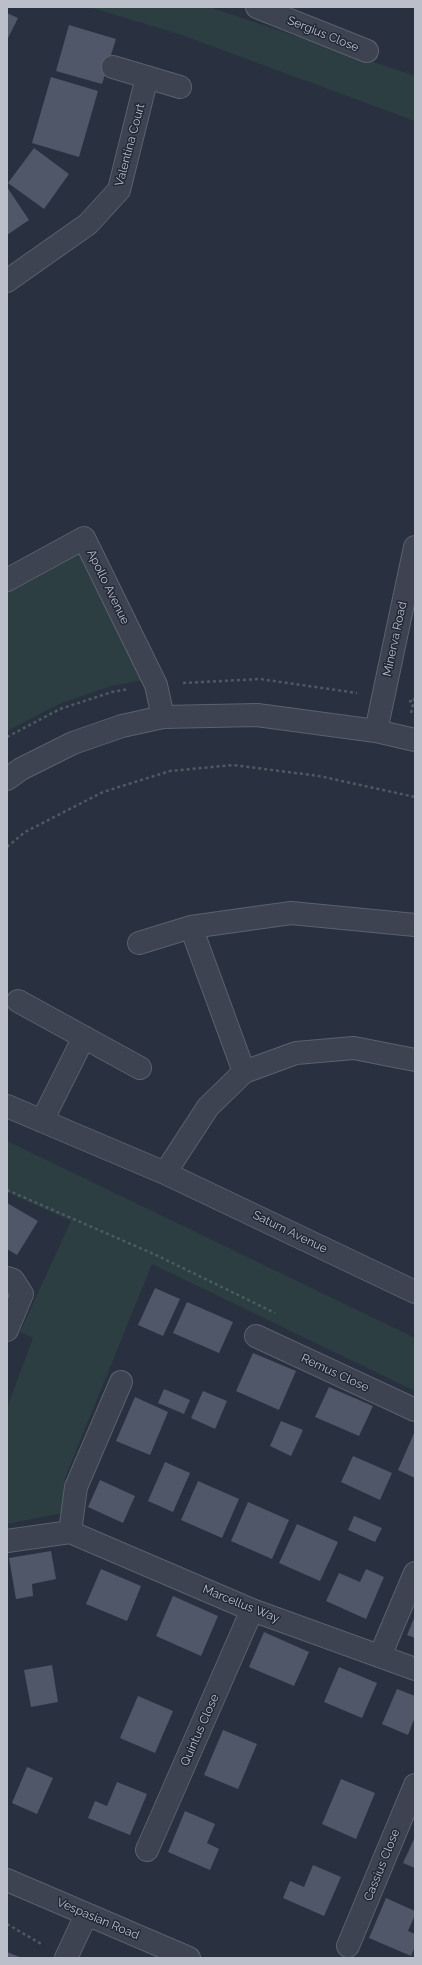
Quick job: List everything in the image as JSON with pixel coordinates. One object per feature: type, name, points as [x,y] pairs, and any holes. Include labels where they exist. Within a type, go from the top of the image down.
[{"type":"street","name":"Sergius Close","points":[[257,7],[367,51]]},
{"type":"street","points":[[113,67],[180,87]]},
{"type":"street","name":"Valentina Court","points":[[7,281],[88,224],[119,190],[147,77]]},
{"type":"street","name":"Apollo Avenue","points":[[7,580],[84,538],[156,685],[163,717]]},
{"type":"street","name":"Minerva Road","points":[[376,732],[415,547]]},
{"type":"street","points":[[7,779],[20,770],[73,743],[122,726],[163,717],[257,714],[376,732],[415,740]]},
{"type":"street","points":[[139,943],[191,927],[291,913],[415,925]]},
{"type":"street","points":[[191,927],[244,1072]]},
{"type":"street","points":[[18,1001],[140,1068]]},
{"type":"street","points":[[42,1121],[84,1037]]},
{"type":"street","points":[[165,1173],[208,1107],[244,1072],[296,1053],[354,1048],[415,1060]]},
{"type":"street","name":"Saturn Avenue","points":[[7,1106],[165,1173],[415,1292]]},
{"type":"street","points":[[7,1278],[13,1280],[22,1294],[7,1330]]},
{"type":"street","name":"Remus Close","points":[[256,1336],[415,1410]]},
{"type":"street","points":[[7,1541],[70,1532],[76,1487],[121,1382]]},
{"type":"street","name":"Marcellus Way","points":[[70,1532],[252,1610],[415,1670]]},
{"type":"street","points":[[380,1656],[415,1573]]},
{"type":"street","name":"Quintus Close","points":[[147,1850],[252,1610]]},
{"type":"street","name":"Cassius Close","points":[[348,1946],[415,1785]]},
{"type":"street","name":"Vespasian Road","points":[[7,1880],[189,1958]]},
{"type":"street","points":[[66,1958],[86,1915]]},
{"type":"path","points":[[7,847],[25,832],[103,792],[170,771],[233,765],[319,776],[415,797]]},
{"type":"path","points":[[7,1190],[156,1255],[278,1315]]},
{"type":"path","points":[[7,1924],[46,1947]]},
{"type":"shaded area","points":[[89,7],[209,7],[415,76],[415,121],[179,34]]},
{"type":"shaded area","points":[[79,548],[148,679],[111,686],[59,704],[7,731],[7,586]]},
{"type":"shaded area","points":[[7,1141],[415,1338],[415,1391],[152,1264],[65,1478],[62,1513],[7,1524],[7,1408],[33,1338],[20,1332],[71,1221],[7,1192]]},
{"type":"building","points":[[7,13],[18,18],[7,40]]},
{"type":"building","points":[[69,25],[116,39],[102,84],[56,71]]},
{"type":"building","points":[[51,77],[98,91],[79,157],[32,143]]},
{"type":"building","points":[[34,148],[69,174],[44,209],[8,183]]},
{"type":"building","points":[[7,187],[29,220],[7,235]]},
{"type":"building","points":[[7,1203],[38,1221],[17,1255],[7,1249]]},
{"type":"building","points":[[155,1288],[180,1299],[163,1336],[138,1325]]},
{"type":"building","points":[[187,1302],[233,1322],[219,1353],[173,1333]]},
{"type":"building","points":[[253,1353],[296,1371],[279,1410],[236,1391]]},
{"type":"building","points":[[329,1387],[373,1406],[359,1436],[315,1417]]},
{"type":"building","points":[[164,1389],[190,1400],[184,1414],[158,1403]]},
{"type":"building","points":[[203,1391],[227,1401],[215,1429],[191,1418]]},
{"type":"building","points":[[135,1397],[168,1412],[150,1455],[116,1441]]},
{"type":"building","points":[[281,1421],[303,1430],[291,1456],[270,1446]]},
{"type":"building","points":[[415,1431],[415,1478],[398,1470]]},
{"type":"building","points":[[353,1456],[392,1473],[380,1500],[341,1482]]},
{"type":"building","points":[[165,1462],[190,1473],[173,1512],[148,1501]]},
{"type":"building","points":[[100,1480],[135,1496],[123,1523],[88,1507]]},
{"type":"building","points":[[198,1481],[239,1499],[222,1538],[181,1520]]},
{"type":"building","points":[[248,1502],[289,1520],[272,1559],[231,1541]]},
{"type":"building","points":[[354,1516],[382,1528],[375,1542],[348,1530]]},
{"type":"building","points":[[297,1524],[338,1542],[320,1581],[279,1563]]},
{"type":"building","points":[[51,1551],[56,1579],[32,1584],[33,1596],[16,1599],[9,1558]]},
{"type":"building","points":[[101,1569],[141,1586],[127,1621],[86,1604]]},
{"type":"building","points":[[366,1569],[384,1577],[366,1619],[326,1601],[339,1573],[360,1582]]},
{"type":"building","points":[[173,1596],[218,1616],[201,1656],[156,1636]]},
{"type":"building","points":[[415,1616],[415,1638],[407,1635]]},
{"type":"building","points":[[264,1632],[309,1652],[294,1686],[249,1667]]},
{"type":"building","points":[[52,1665],[58,1702],[31,1707],[24,1670]]},
{"type":"building","points":[[339,1667],[377,1683],[362,1718],[324,1702]]},
{"type":"building","points":[[397,1689],[415,1696],[415,1717],[408,1735],[382,1724]]},
{"type":"building","points":[[138,1696],[173,1711],[155,1753],[120,1738]]},
{"type":"building","points":[[223,1730],[257,1744],[238,1789],[204,1775]]},
{"type":"building","points":[[27,1767],[53,1778],[37,1814],[12,1803]]},
{"type":"building","points":[[341,1779],[375,1793],[356,1839],[322,1824]]},
{"type":"building","points":[[117,1782],[147,1794],[130,1835],[88,1818],[95,1801],[107,1806]]},
{"type":"building","points":[[185,1811],[215,1824],[207,1843],[219,1849],[210,1870],[168,1852]]},
{"type":"building","points":[[415,1837],[415,1868],[403,1863]]},
{"type":"building","points":[[313,1865],[341,1877],[324,1916],[283,1898],[290,1881],[304,1887]]},
{"type":"building","points":[[386,1898],[415,1911],[415,1915],[408,1931],[415,1934],[415,1947],[411,1956],[369,1938]]},
{"type":"building","points":[[7,1952],[22,1958],[7,1958]]}]
